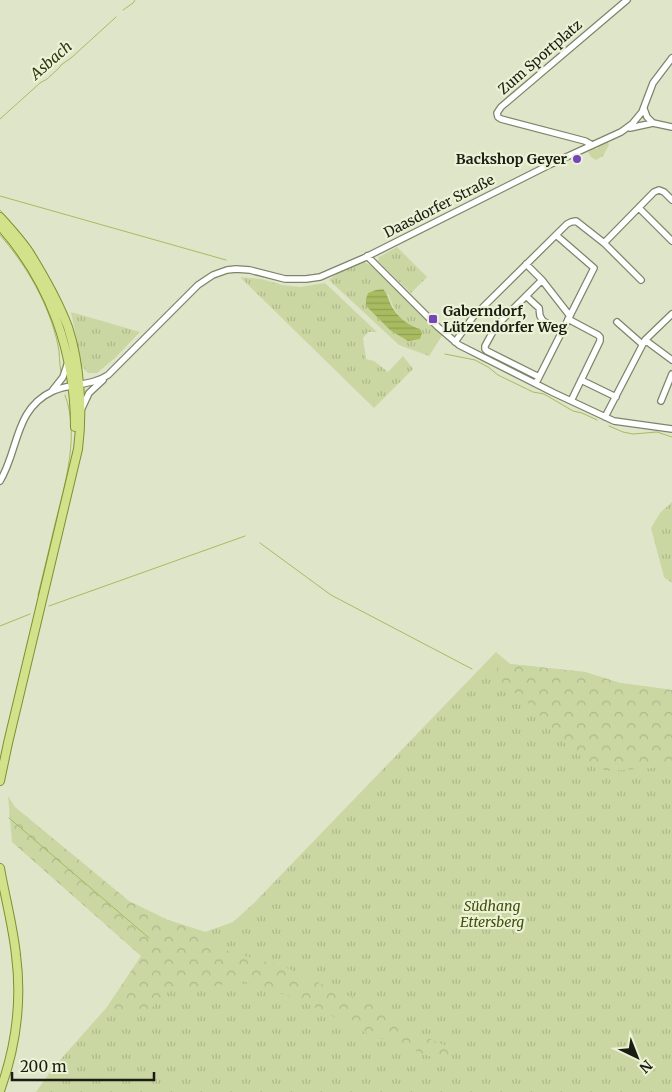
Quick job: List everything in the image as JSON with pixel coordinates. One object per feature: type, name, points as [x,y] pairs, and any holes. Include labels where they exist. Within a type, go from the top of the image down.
[{"type":"main road","points":[[0,217],[28,251],[58,303],[73,347],[80,412],[79,440],[74,466],[0,781]]},
{"type":"main road","points":[[0,226],[23,254],[42,286],[60,330],[76,385],[74,466]]},
{"type":"main road","points":[[0,868],[16,953],[18,980],[15,1035],[11,1057],[0,1091]]},
{"type":"street","name":"Zum Sportplatz","points":[[592,145],[585,141],[501,119],[497,113],[501,107],[627,0]]},
{"type":"street","name":"Daasdorfer Straße","points":[[80,412],[86,397],[198,285],[213,275],[236,269],[250,270],[285,279],[306,279],[320,277],[367,256],[627,128],[644,109],[653,83],[672,58]]},
{"type":"street","points":[[644,109],[647,117],[653,123]]},
{"type":"street","points":[[627,128],[653,123],[672,127]]},
{"type":"street","points":[[604,243],[654,192],[659,190],[664,192],[672,200]]},
{"type":"street","points":[[639,208],[672,241]]},
{"type":"street","points":[[455,342],[473,317],[571,222],[576,221],[604,243],[641,280]]},
{"type":"street","points":[[536,383],[594,268],[556,235]]},
{"type":"street","points":[[367,256],[455,342],[614,421],[672,429]]},
{"type":"street","points":[[526,264],[542,280],[569,318],[600,338],[571,401]]},
{"type":"street","points":[[539,377],[486,351],[485,346],[496,326],[542,280]]},
{"type":"street","points":[[526,296],[539,308],[543,321],[562,331]]},
{"type":"street","points":[[605,417],[644,342],[672,314]]},
{"type":"street","points":[[617,322],[672,360]]},
{"type":"street","points":[[52,392],[63,377],[68,360]]},
{"type":"street","points":[[661,401],[672,374]]},
{"type":"street","points":[[0,481],[8,467],[20,426],[26,415],[38,401],[52,392],[105,378]]},
{"type":"street","points":[[581,380],[616,397]]},
{"type":"green space","points":[[608,142],[609,145],[603,156],[596,160],[591,157],[588,152],[590,150]]},
{"type":"green space","points":[[397,247],[427,277],[411,293],[378,261],[379,257]]},
{"type":"green space","points":[[364,262],[374,267],[443,334],[429,356],[399,345],[329,280],[345,269]],"holes":[[[388,294],[399,316],[420,329],[409,340],[390,330],[366,306]]]},
{"type":"green space","points":[[240,277],[300,287],[325,283],[377,332],[368,332],[363,338],[366,359],[374,361],[388,372],[403,356],[413,369],[374,408]]},
{"type":"green space","points":[[71,312],[140,332],[115,358],[97,373],[88,373],[82,366]]},
{"type":"green space","points":[[672,502],[672,583],[664,577],[651,528],[660,513]]},
{"type":"green space","name":"Südhang Ettersberg","points":[[496,652],[510,664],[585,672],[620,683],[672,690],[672,1092],[36,1092],[53,1068],[107,1007],[168,920],[205,932],[233,922],[253,904]]},
{"type":"green space","points":[[504,659],[510,664],[585,672],[620,683],[672,690],[672,762],[654,768],[606,771],[583,758],[560,739],[535,710],[518,694],[489,684]]},
{"type":"green space","points":[[8,796],[15,807],[129,901],[168,920],[205,932],[222,949],[287,968],[343,994],[386,1008],[414,1032],[453,1049],[451,1064],[364,1032],[296,998],[240,981],[196,990],[172,988],[144,1015],[107,1007],[141,956],[12,842]]},
{"type":"shaded area","points":[[383,289],[399,316],[409,324],[420,329],[422,333],[420,339],[408,341],[390,330],[366,306],[368,293]]},
{"type":"waterway","name":"Asbach","points":[[123,10],[135,0]]},
{"type":"waterway","name":"Asbach","points":[[0,119],[116,17]]},
{"type":"waterway","points":[[0,196],[226,260]]},
{"type":"waterway","points":[[0,210],[32,249],[62,303]]},
{"type":"waterway","points":[[0,235],[28,273],[43,300],[58,345],[61,372]]},
{"type":"waterway","points":[[445,354],[475,360],[498,375],[533,392],[544,394],[573,411],[597,420]]},
{"type":"waterway","points":[[80,359],[82,368]]},
{"type":"waterway","points":[[38,595],[67,476],[71,426],[65,395]]},
{"type":"waterway","points":[[609,426],[633,434],[657,432],[672,437]]},
{"type":"waterway","points":[[49,606],[245,536]]},
{"type":"waterway","points":[[260,543],[331,595],[472,669]]},
{"type":"waterway","points":[[0,626],[30,614]]},
{"type":"waterway","points":[[9,818],[149,938]]},
{"type":"place","name":"Backshop Geyer","points":[[577,159]]},
{"type":"place","name":"Gaberndorf, Lützendorfer Weg","points":[[433,319]]}]
